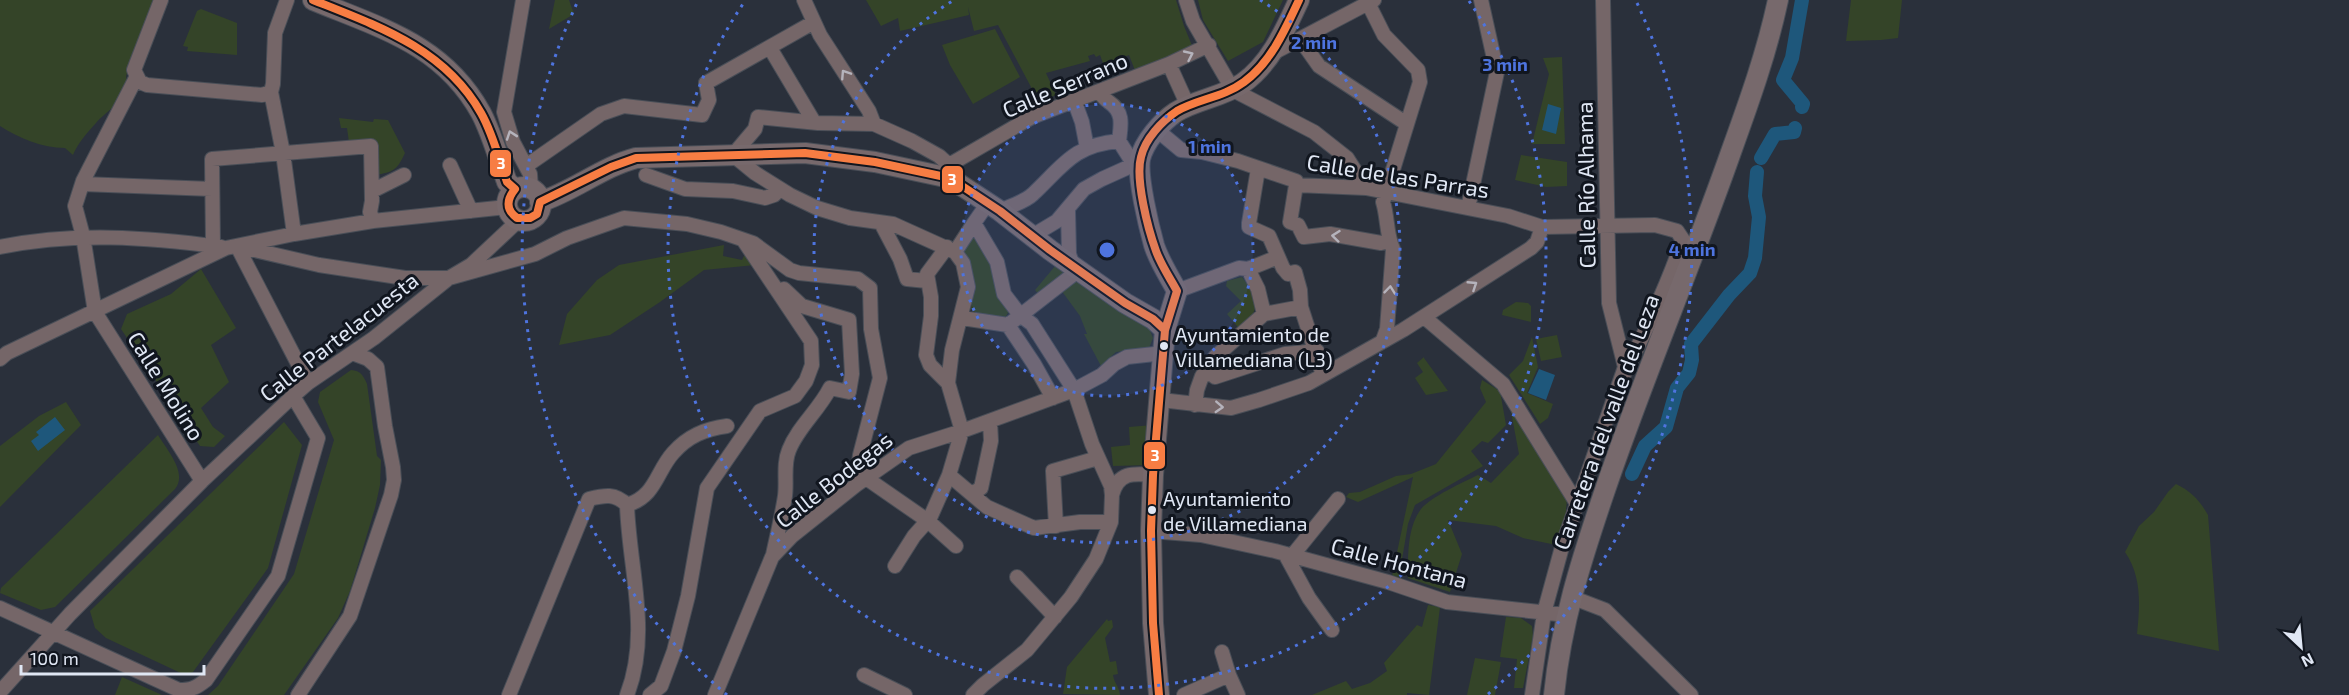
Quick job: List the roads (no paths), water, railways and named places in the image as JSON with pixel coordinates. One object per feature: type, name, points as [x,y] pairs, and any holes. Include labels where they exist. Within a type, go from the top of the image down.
[{"type":"main road","points":[[313,0],[414,43],[444,64],[466,90],[482,115],[507,182],[523,201],[561,195],[617,163],[636,158],[805,153],[950,171],[1032,236],[1125,303],[1153,319],[1165,330]]},
{"type":"main road","points":[[1159,695],[1153,622],[1151,531],[1165,330],[1176,291],[1155,247],[1136,169],[1144,149],[1157,129],[1174,113],[1233,90],[1245,82],[1281,38],[1299,0]]},
{"type":"main road","name":"Carretera del valle del Leza","points":[[1554,695],[1556,670],[1575,579],[1619,449],[1709,215],[1753,90],[1778,0]]},
{"type":"street","points":[[161,0],[134,70],[140,82],[147,85],[262,95],[271,92]]},
{"type":"street","points":[[287,0],[275,33],[271,92],[283,153],[294,234]]},
{"type":"street","points":[[448,278],[471,265],[523,201],[530,174],[513,142],[504,112],[523,0]]},
{"type":"street","points":[[804,0],[820,35],[869,111],[874,124]]},
{"type":"street","points":[[1186,0],[1193,21],[1209,45],[1233,90],[1314,132],[1347,158],[1366,188]]},
{"type":"street","points":[[1468,208],[1497,72],[1481,0]]},
{"type":"street","name":"Calle Río Alhama","points":[[1603,0],[1609,303],[1625,367],[1619,383]]},
{"type":"street","points":[[1270,54],[1371,1],[1384,34],[1418,70],[1420,82],[1383,202],[1387,214],[1389,241],[1393,249],[1387,329],[1383,340]]},
{"type":"street","points":[[526,166],[601,114],[624,106],[702,115],[709,100],[706,83],[814,22]]},
{"type":"street","points":[[1300,39],[1319,66],[1407,124]]},
{"type":"street","name":"Calle Serrano","points":[[950,171],[1032,117],[1169,64],[1209,45]]},
{"type":"street","points":[[770,48],[814,122]]},
{"type":"street","points":[[1169,64],[1188,106]]},
{"type":"street","points":[[95,312],[83,236],[75,206],[82,184],[137,76]]},
{"type":"street","points":[[1032,236],[1057,221],[1084,189],[1102,179],[1136,169],[1119,141],[1122,122],[1120,113],[1116,106],[1100,92]]},
{"type":"street","points":[[1074,100],[1082,122],[1087,148]]},
{"type":"street","points":[[895,566],[914,536],[927,521],[949,475],[962,431],[948,383],[952,350],[962,318],[968,286],[963,263],[951,250],[893,224],[850,218],[817,208],[782,185],[752,171],[733,155],[755,129],[758,117],[874,124],[939,156],[950,171]]},
{"type":"street","name":"Calle de las Parras","points":[[1157,129],[1180,150],[1202,152],[1238,161],[1296,181],[1296,185],[1385,191],[1508,216],[1542,227],[1655,225],[1677,231],[1683,240],[1677,256],[1644,335],[1619,383]]},
{"type":"street","points":[[948,383],[930,365],[927,355],[930,297],[927,274],[974,223],[994,207],[1032,196],[1065,161],[1087,148],[1105,142],[1119,141]]},
{"type":"street","points":[[308,382],[225,247],[212,189],[212,159],[371,146],[370,212],[373,221]]},
{"type":"street","points":[[450,165],[471,211]]},
{"type":"street","points":[[1258,169],[1250,227],[1269,236],[1282,268],[1288,274],[1295,272],[1300,290],[1301,307],[1323,375]]},
{"type":"street","points":[[646,175],[685,189],[733,190],[765,198],[774,195],[782,185]]},
{"type":"street","points":[[372,191],[404,176]]},
{"type":"street","points":[[82,184],[212,189]]},
{"type":"street","points":[[1269,236],[1275,229],[1288,225],[1290,222],[1296,185]]},
{"type":"street","points":[[0,359],[7,353],[225,247],[373,221],[471,211],[523,201]]},
{"type":"street","points":[[1008,325],[1049,296],[1076,268],[1069,254],[1068,210]]},
{"type":"street","points":[[448,278],[535,254],[567,238],[624,218],[687,224],[753,243],[790,270],[799,273],[858,279],[870,288],[871,329],[880,378],[860,455],[861,482],[927,521],[956,546]]},
{"type":"street","points":[[881,222],[900,259],[907,279],[927,281]]},
{"type":"street","points":[[1290,222],[1298,225],[1304,237],[1330,234],[1381,243],[1389,241]]},
{"type":"street","points":[[973,695],[1027,650],[1071,597],[1096,559],[1111,522],[1112,495],[1111,486],[1098,458],[1074,390],[1032,324],[1020,315],[1004,294],[997,262],[974,223]]},
{"type":"street","points":[[1161,400],[1231,408],[1309,382],[1424,317],[1531,248],[1537,242],[1542,227]]},
{"type":"street","points":[[0,247],[83,236],[170,240],[225,247]]},
{"type":"street","points":[[650,695],[660,686],[674,651],[688,596],[707,489],[760,411],[795,396],[806,381],[812,365],[811,341],[743,239]]},
{"type":"street","name":"Calle Partelacuesta","points":[[225,247],[405,278],[448,278]]},
{"type":"street","points":[[1176,291],[1239,268],[1248,269],[1278,257]]},
{"type":"street","points":[[1248,269],[1258,289],[1264,314]]},
{"type":"street","points":[[769,277],[802,306],[849,320],[852,374],[849,392],[830,388],[821,405],[797,435],[789,450],[785,494],[772,557]]},
{"type":"street","name":"Calle Partelacuesta","points":[[0,692],[54,632],[202,481],[308,382],[374,338],[448,278]]},
{"type":"street","points":[[1224,374],[1215,357],[1264,314],[1301,307]]},
{"type":"street","name":"Calle Molino","points":[[95,312],[202,481]]},
{"type":"street","points":[[1424,317],[1503,384],[1576,502]]},
{"type":"street","points":[[962,318],[1008,325],[1053,398]]},
{"type":"street","points":[[1195,405],[1202,376],[1210,373],[1215,377],[1285,354],[1317,351]]},
{"type":"street","points":[[298,695],[350,616],[384,519],[394,480],[377,367],[369,359],[352,353]]},
{"type":"street","name":"Calle Bodegas","points":[[715,695],[772,557],[792,536],[861,482],[909,448],[1074,390],[1102,375],[1113,364],[1127,357],[1164,353]]},
{"type":"street","points":[[1532,695],[1544,613],[1576,502],[1619,383]]},
{"type":"street","points":[[0,608],[179,690],[191,690],[206,680],[278,576],[318,438],[293,396]]},
{"type":"street","points":[[972,494],[981,488],[991,441],[990,421]]},
{"type":"street","points":[[627,505],[644,497],[672,454],[694,436],[707,428],[727,426]]},
{"type":"street","points":[[1056,526],[1053,471],[1098,458]]},
{"type":"street","points":[[1112,495],[1115,485],[1122,477],[1136,474],[1154,475]]},
{"type":"street","points":[[949,475],[987,507],[1034,528],[1080,522],[1111,522]]},
{"type":"street","points":[[509,695],[590,499],[606,494],[619,497],[627,505],[638,608],[637,655],[627,695]]},
{"type":"street","points":[[1332,630],[1309,598],[1289,555],[1338,499]]},
{"type":"street","name":"Calle Hontana","points":[[1151,531],[1201,535],[1289,555],[1388,582],[1446,602],[1544,613],[1569,606],[1605,610],[1691,695]]},
{"type":"street","points":[[1017,577],[1055,617]]},
{"type":"street","points":[[1222,652],[1238,695]]},
{"type":"street","points":[[864,675],[905,695]]},
{"type":"street","points":[[1185,695],[1229,675]]},
{"type":"water","points":[[1548,104],[1561,108],[1556,134],[1542,130]]},
{"type":"water","points":[[1539,369],[1555,375],[1546,400],[1528,393]]},
{"type":"water","points":[[55,417],[65,430],[38,451],[31,441],[39,435],[36,432]]},
{"type":"waterway","points":[[1802,0],[1792,58],[1783,80],[1803,104],[1802,107]]},
{"type":"waterway","points":[[1761,158],[1775,134],[1794,132],[1795,128]]},
{"type":"waterway","points":[[1632,474],[1645,446],[1666,427],[1677,388],[1689,373],[1692,360],[1691,344],[1729,295],[1750,273],[1755,258],[1759,217],[1755,196],[1757,172]]},
{"type":"place","name":"Ayuntamiento de Villamediana (L3)","points":[[1164,346]]},
{"type":"place","name":"Ayuntamiento de Villamediana","points":[[1152,510]]}]
